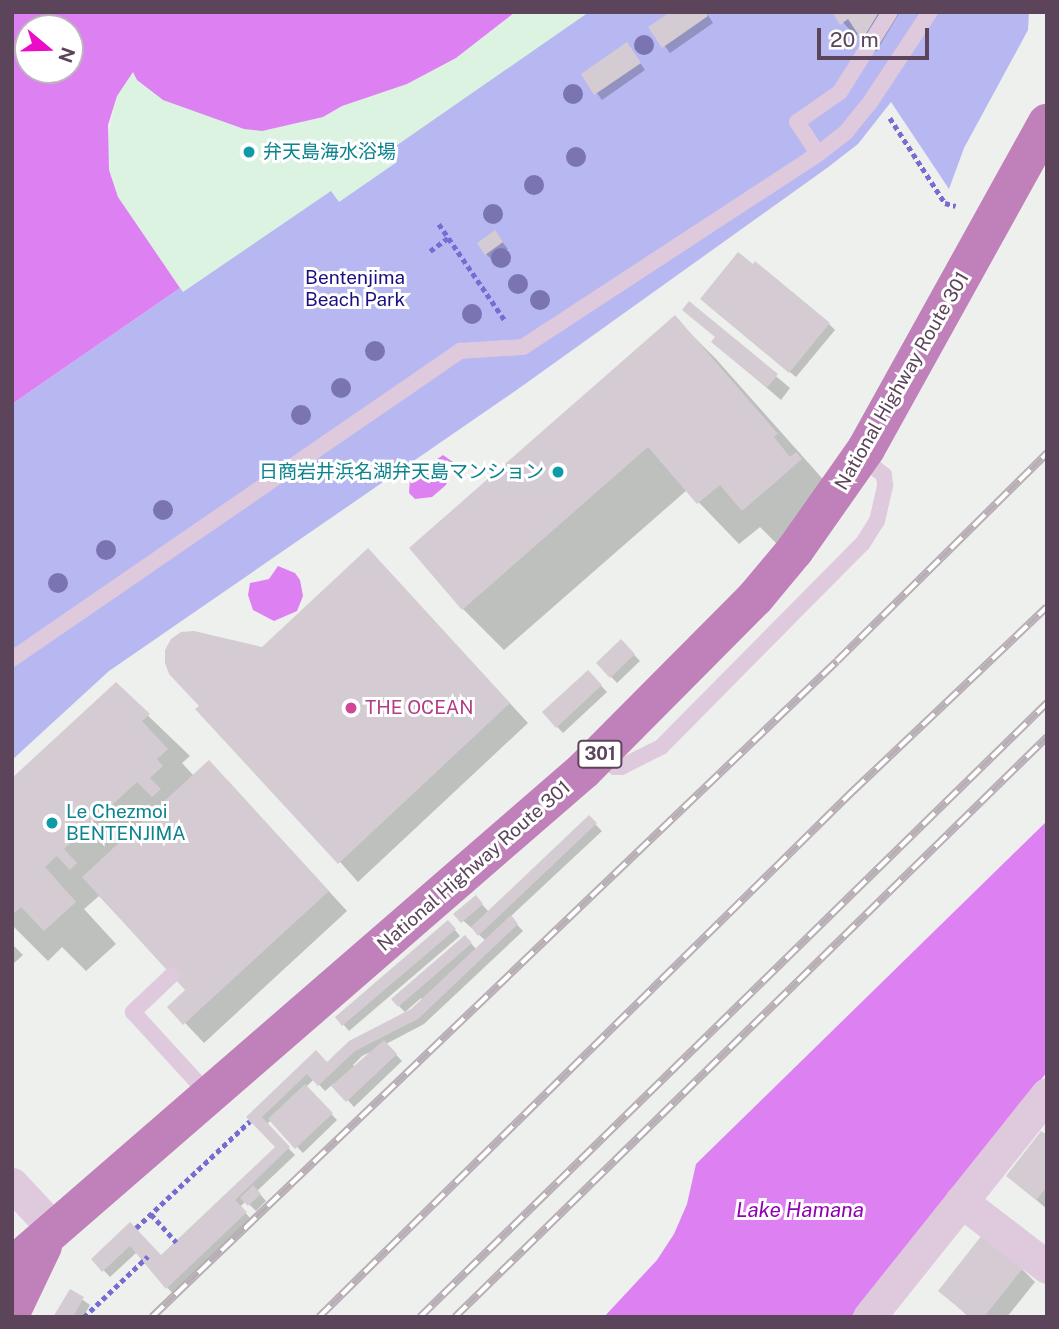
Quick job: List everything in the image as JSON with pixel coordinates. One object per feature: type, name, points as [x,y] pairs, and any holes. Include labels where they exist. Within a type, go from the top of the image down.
[{"type":"highway","name":"National Highway Route 301","points":[[12,1266],[52,1228],[508,837],[600,754],[755,598],[809,530],[860,457],[1047,123]]},
{"type":"highway","points":[[12,1311],[52,1228]]},
{"type":"street","points":[[869,1317],[1047,1094]]},
{"type":"street","points":[[12,1184],[52,1228]]},
{"type":"street","points":[[961,1201],[1047,1267]]},
{"type":"lane","points":[[818,155],[797,122],[840,92],[890,12]]},
{"type":"lane","points":[[12,659],[460,351],[523,347],[818,155],[846,132],[871,102],[930,12]]},
{"type":"lane","points":[[600,754],[615,767],[661,747],[863,543],[877,521],[885,485],[884,475],[860,457]]},
{"type":"lane","points":[[172,975],[132,1012],[208,1094]]},
{"type":"path","points":[[871,102],[885,111],[945,203],[956,206]]},
{"type":"path","points":[[439,224],[523,347]]},
{"type":"path","points":[[430,251],[448,238]]},
{"type":"path","points":[[136,1228],[250,1121]]},
{"type":"path","points":[[151,1214],[176,1242]]},
{"type":"path","points":[[84,1317],[148,1256]]},
{"type":"green space","name":"Bentenjima Beach Park","points":[[515,12],[1029,12],[1028,30],[964,148],[949,189],[891,102],[858,144],[827,168],[518,389],[109,671],[12,760],[12,404],[180,288]]},
{"type":"sand","name":"弁天島海水浴場","points":[[515,12],[589,12],[390,150],[397,162],[339,202],[331,191],[183,292],[118,197],[109,170],[107,139],[117,96],[133,71],[137,80],[323,117],[342,106],[407,84],[456,58]]},
{"type":"water","points":[[12,12],[515,12],[456,58],[407,84],[342,106],[323,117],[262,131],[244,129],[163,100],[137,80],[133,72],[117,96],[108,125],[109,170],[118,197],[180,288],[12,404]]},
{"type":"water","points":[[443,455],[453,462],[446,485],[432,497],[415,499],[409,493],[410,478]]},
{"type":"water","points":[[278,566],[295,573],[300,580],[303,596],[297,611],[274,621],[253,610],[248,595],[250,583],[269,579]]},
{"type":"water","name":"Lake Hamana","points":[[1047,821],[1047,1072],[851,1317],[604,1317],[657,1260],[674,1234],[687,1204],[696,1164]]},
{"type":"building","points":[[670,12],[706,12],[708,16],[662,48],[648,27]]},
{"type":"building","points":[[832,12],[879,12],[862,40],[848,19],[840,25]]},
{"type":"building","points":[[627,42],[641,63],[594,95],[581,74]]},
{"type":"building","points":[[495,230],[503,242],[485,255],[477,243]]},
{"type":"building","points":[[738,252],[753,264],[755,261],[830,323],[789,373],[700,299]]},
{"type":"building","points":[[689,301],[778,374],[767,388],[711,342],[715,337],[682,310]]},
{"type":"building","name":"日商岩井浜名湖弁天島マンション","points":[[675,315],[778,434],[774,437],[790,457],[796,452],[802,459],[742,511],[720,485],[697,504],[648,447],[462,610],[409,548]]},
{"type":"building","name":"THE OCEAN","points":[[368,548],[510,703],[338,864],[195,709],[199,706],[169,674],[165,663],[165,650],[171,639],[181,632],[194,631],[262,647]]},
{"type":"building","points":[[621,639],[635,654],[610,678],[596,663]]},
{"type":"building","points":[[588,670],[602,685],[556,728],[542,712]]},
{"type":"building","name":"Le Chezmoi BENTENJIMA","points":[[116,682],[150,714],[142,721],[168,749],[157,759],[163,766],[150,778],[161,789],[152,797],[137,782],[64,849],[77,863],[70,870],[57,856],[45,867],[76,902],[44,931],[21,907],[12,915],[12,778]]},
{"type":"building","points":[[209,760],[329,891],[183,1025],[167,1007],[185,990],[82,877]]},
{"type":"building","points":[[589,815],[597,823],[478,936],[471,927]]},
{"type":"building","points":[[476,895],[483,904],[461,923],[453,914]]},
{"type":"building","points":[[511,915],[518,924],[418,1019],[355,1051],[318,1086],[307,1074],[262,1117],[290,1147],[235,1200],[247,1212],[166,1289],[130,1246],[102,1272],[91,1259],[130,1222],[161,1255],[275,1147],[246,1117],[316,1050],[327,1062],[349,1041],[411,1009]]},
{"type":"building","points":[[448,920],[456,929],[342,1026],[335,1017]]},
{"type":"building","points":[[465,935],[472,943],[398,1007],[391,999]]},
{"type":"building","points":[[384,1040],[397,1054],[346,1102],[331,1086]]},
{"type":"building","points":[[305,1084],[333,1113],[295,1149],[268,1119]]},
{"type":"building","points":[[1041,1131],[1047,1135],[1047,1187],[1036,1200],[1006,1176]]},
{"type":"building","points":[[253,1185],[261,1194],[248,1206],[240,1198]]},
{"type":"building","points":[[982,1235],[1023,1268],[984,1317],[970,1317],[938,1291]]},
{"type":"building","points":[[70,1289],[84,1297],[73,1317],[53,1317]]},
{"type":"railway","points":[[152,1317],[837,661],[1047,453]]},
{"type":"railway","points":[[319,1317],[853,791],[1047,607]]},
{"type":"railway","points":[[420,1317],[1047,703]]},
{"type":"railway","points":[[455,1317],[1047,737]]},
{"type":"place","name":"弁天島海水浴場","points":[[249,152]]},
{"type":"place","name":"日商岩井浜名湖弁天島マンション","points":[[558,472]]},
{"type":"place","name":"THE OCEAN","points":[[351,708]]},
{"type":"place","name":"Le Chezmoi BENTENJIMA","points":[[52,823]]}]
